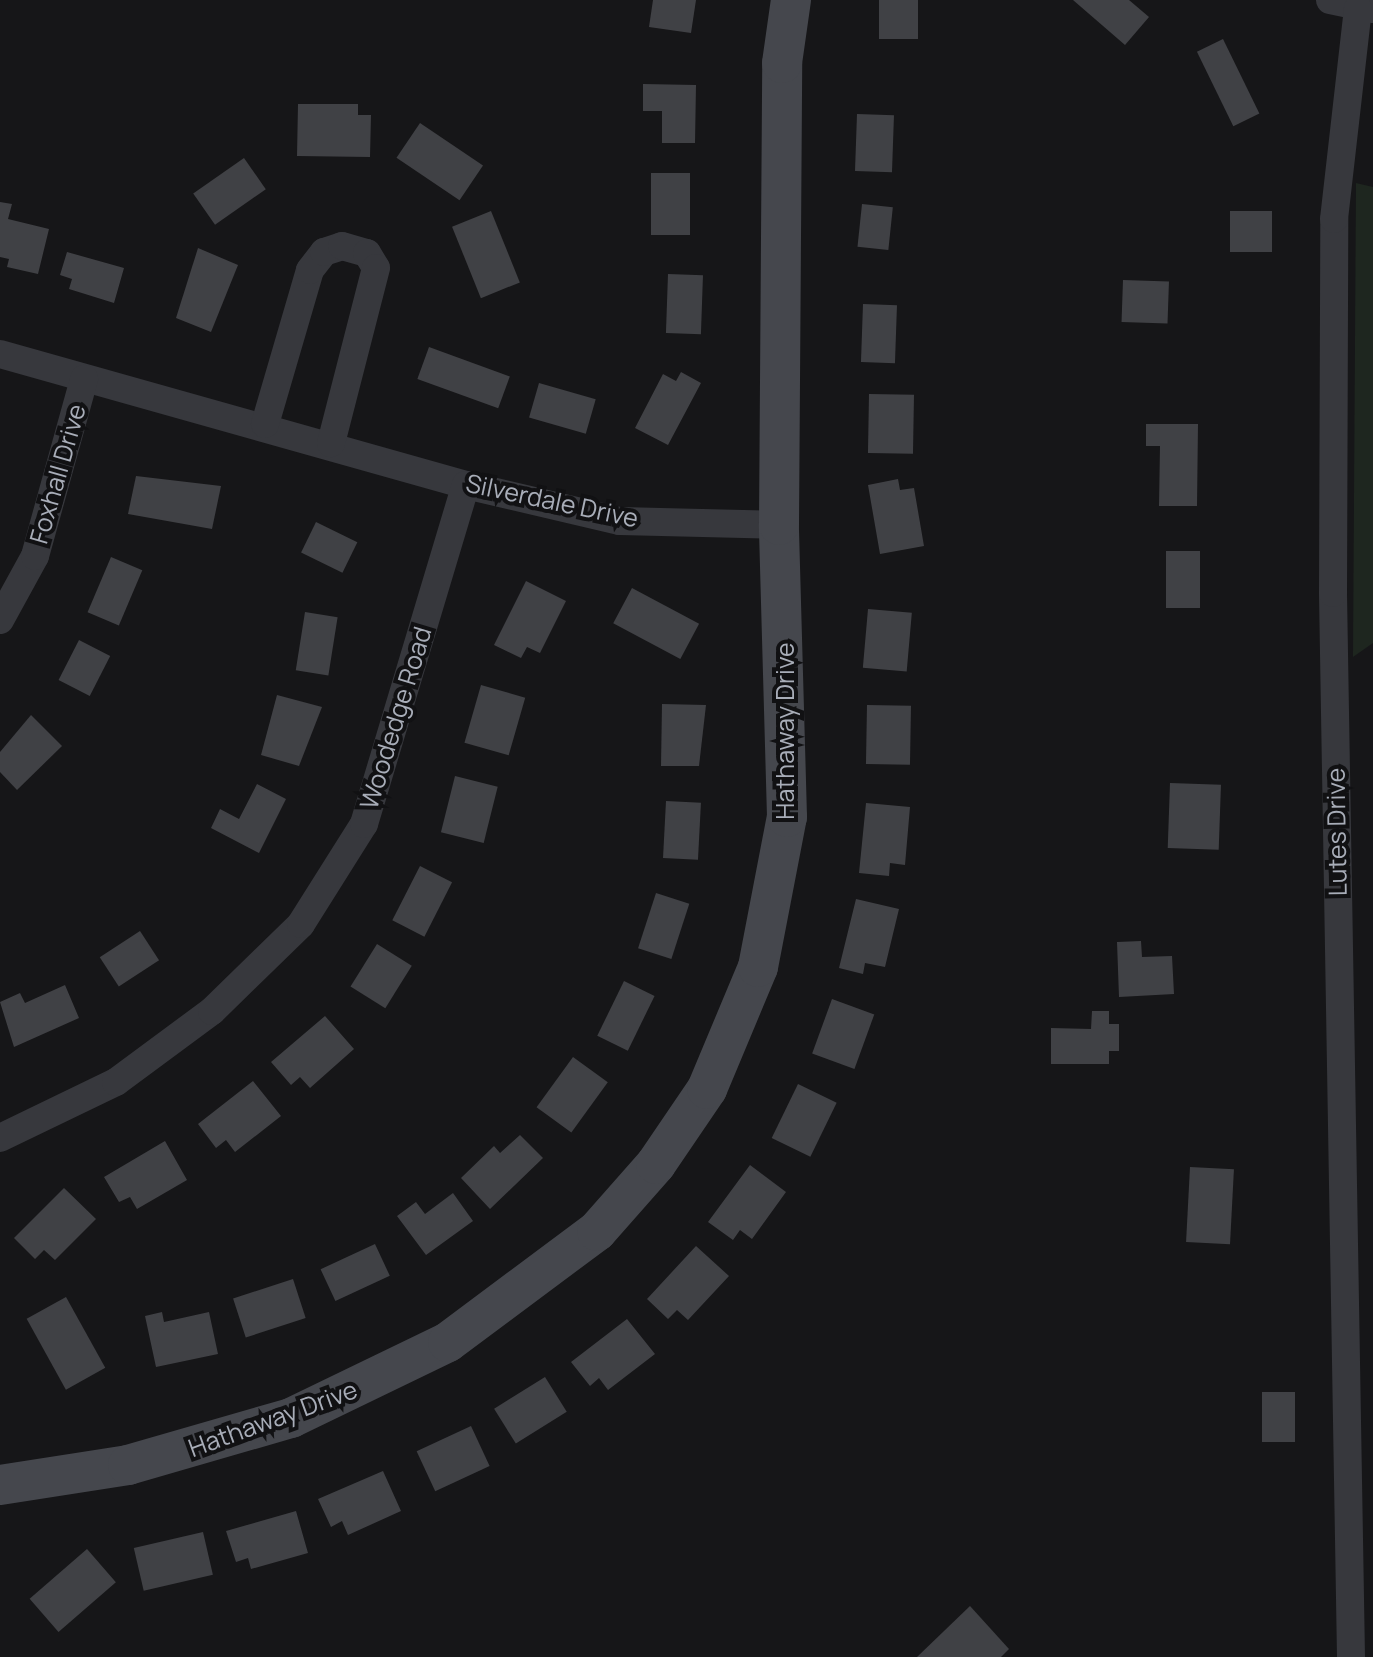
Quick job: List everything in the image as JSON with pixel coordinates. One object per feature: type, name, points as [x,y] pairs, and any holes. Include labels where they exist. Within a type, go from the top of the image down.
[{"type":"street","name":"Hathaway Drive","points":[[0,1484],[178,1453],[358,1390],[448,1342],[530,1286],[597,1231],[656,1164],[707,1089],[736,1030],[776,893],[788,817],[789,728],[779,525],[782,63],[790,0]]},
{"type":"street","points":[[1330,0],[1366,9]]},
{"type":"street","name":"Lutes Drive","points":[[1351,1657],[1333,594],[1334,258],[1347,64],[1366,9]]},
{"type":"street","points":[[265,424],[310,270],[324,252],[342,246],[367,253],[376,268],[330,443]]},
{"type":"street","name":"Silverdale Drive","points":[[0,354],[265,424],[466,486],[620,520],[779,525]]},
{"type":"street","name":"Foxhall Drive","points":[[0,620],[35,556],[84,379]]},
{"type":"street","name":"Woodedge Road","points":[[0,1138],[116,1082],[212,1011],[301,924],[364,824],[466,486]]},
{"type":"shaded area","points":[[1356,183],[1373,187],[1373,643],[1353,657]]},
{"type":"building","points":[[653,0],[696,0],[691,33],[649,27]]},
{"type":"building","points":[[879,0],[918,0],[918,39],[879,39]]},
{"type":"building","points":[[1073,0],[1129,0],[1149,17],[1125,45]]},
{"type":"building","points":[[1223,39],[1259,114],[1233,126],[1197,52]]},
{"type":"building","points":[[643,84],[696,85],[695,143],[662,143],[662,111],[643,111]]},
{"type":"building","points":[[298,104],[358,104],[358,115],[371,115],[370,157],[297,156]]},
{"type":"building","points":[[857,114],[894,115],[892,172],[855,171]]},
{"type":"building","points":[[420,123],[483,165],[460,200],[397,158]]},
{"type":"building","points":[[244,158],[266,189],[215,225],[193,194]]},
{"type":"building","points":[[651,173],[690,173],[690,235],[651,235]]},
{"type":"building","points":[[0,202],[12,204],[8,219],[49,229],[38,274],[7,267],[9,259],[0,257]]},
{"type":"building","points":[[862,204],[893,207],[888,250],[858,247]]},
{"type":"building","points":[[491,211],[520,282],[481,298],[452,227]]},
{"type":"building","points":[[1230,211],[1272,211],[1272,252],[1230,252]]},
{"type":"building","points":[[198,248],[238,265],[211,332],[176,318]]},
{"type":"building","points":[[67,252],[124,268],[114,303],[69,289],[72,279],[60,275]]},
{"type":"building","points":[[668,274],[703,275],[701,334],[666,333]]},
{"type":"building","points":[[1123,280],[1169,282],[1168,324],[1122,322]]},
{"type":"building","points":[[863,304],[897,305],[895,363],[861,362]]},
{"type":"building","points":[[429,347],[510,376],[498,408],[417,379]]},
{"type":"building","points":[[681,372],[701,383],[668,445],[635,428],[663,374],[676,381]]},
{"type":"building","points":[[539,383],[596,399],[586,434],[529,418]]},
{"type":"building","points":[[869,394],[914,395],[913,454],[868,453]]},
{"type":"building","points":[[1146,424],[1198,424],[1197,506],[1159,506],[1160,446],[1146,446]]},
{"type":"building","points":[[136,476],[221,486],[212,529],[128,514]]},
{"type":"building","points":[[898,479],[900,490],[914,488],[924,546],[880,554],[868,485]]},
{"type":"building","points":[[316,522],[357,542],[342,573],[301,553]]},
{"type":"building","points":[[1166,551],[1200,551],[1200,608],[1166,608]]},
{"type":"building","points":[[111,557],[142,570],[119,626],[88,612]]},
{"type":"building","points":[[526,581],[566,601],[540,653],[527,647],[521,658],[494,645]]},
{"type":"building","points":[[632,588],[699,624],[680,659],[613,623]]},
{"type":"building","points":[[868,609],[912,613],[907,672],[863,668]]},
{"type":"building","points":[[305,612],[338,617],[328,675],[296,670]]},
{"type":"building","points":[[79,640],[110,656],[90,696],[59,680]]},
{"type":"building","points":[[481,685],[525,698],[509,755],[464,743]]},
{"type":"building","points":[[277,695],[322,707],[299,766],[261,755]]},
{"type":"building","points":[[662,704],[706,705],[699,766],[661,766]]},
{"type":"building","points":[[867,705],[911,706],[910,765],[866,764]]},
{"type":"building","points":[[31,715],[62,746],[17,790],[0,772],[0,752]]},
{"type":"building","points":[[455,776],[498,787],[484,843],[441,832]]},
{"type":"building","points":[[1170,783],[1221,785],[1219,850],[1168,848]]},
{"type":"building","points":[[257,784],[286,799],[259,853],[211,828],[220,809],[239,819]]},
{"type":"building","points":[[666,801],[701,803],[698,860],[663,858]]},
{"type":"building","points":[[866,803],[910,807],[905,865],[890,863],[889,876],[859,873]]},
{"type":"building","points":[[420,866],[452,882],[424,937],[392,920]]},
{"type":"building","points":[[656,893],[689,904],[671,959],[638,948]]},
{"type":"building","points":[[856,899],[899,909],[885,967],[865,963],[863,974],[839,968]]},
{"type":"building","points":[[140,931],[159,960],[119,986],[100,957]]},
{"type":"building","points":[[1141,941],[1142,957],[1172,956],[1174,994],[1119,997],[1117,942]]},
{"type":"building","points":[[377,944],[412,966],[385,1008],[351,986]]},
{"type":"building","points":[[624,981],[655,996],[628,1051],[597,1036]]},
{"type":"building","points":[[65,985],[79,1018],[14,1047],[0,1002],[20,993],[25,1003]]},
{"type":"building","points":[[832,999],[874,1014],[854,1069],[812,1054]]},
{"type":"building","points":[[1092,1011],[1109,1011],[1109,1024],[1119,1024],[1119,1051],[1109,1051],[1109,1064],[1051,1064],[1051,1028],[1091,1029]]},
{"type":"building","points":[[325,1016],[354,1049],[310,1088],[300,1077],[291,1085],[271,1062]]},
{"type":"building","points":[[573,1057],[608,1082],[571,1132],[537,1107]]},
{"type":"building","points":[[253,1081],[281,1116],[235,1152],[226,1140],[216,1148],[198,1124]]},
{"type":"building","points":[[798,1084],[837,1103],[810,1157],[772,1138]]},
{"type":"building","points":[[520,1135],[543,1158],[490,1209],[461,1178],[494,1146],[500,1153]]},
{"type":"building","points":[[165,1141],[187,1180],[137,1209],[130,1197],[119,1202],[104,1177]]},
{"type":"building","points":[[750,1165],[786,1192],[752,1239],[740,1230],[733,1240],[708,1222]]},
{"type":"building","points":[[1190,1167],[1234,1169],[1230,1244],[1186,1242]]},
{"type":"building","points":[[64,1188],[96,1219],[55,1260],[44,1250],[35,1259],[14,1238]]},
{"type":"building","points":[[453,1193],[473,1221],[426,1255],[397,1216],[416,1202],[425,1214]]},
{"type":"building","points":[[375,1244],[390,1276],[335,1301],[321,1269]]},
{"type":"building","points":[[696,1246],[729,1276],[688,1320],[677,1310],[668,1319],[647,1299]]},
{"type":"building","points":[[293,1279],[306,1318],[246,1337],[233,1298]]},
{"type":"building","points":[[66,1297],[105,1368],[66,1390],[27,1319]]},
{"type":"building","points":[[162,1312],[164,1322],[209,1312],[218,1354],[156,1367],[145,1316]]},
{"type":"building","points":[[627,1319],[655,1354],[608,1390],[599,1378],[590,1386],[571,1362]]},
{"type":"building","points":[[545,1377],[567,1412],[516,1444],[494,1409]]},
{"type":"building","points":[[1262,1392],[1295,1392],[1295,1442],[1262,1442]]},
{"type":"building","points":[[471,1426],[490,1466],[435,1491],[417,1451]]},
{"type":"building","points":[[383,1471],[401,1511],[348,1535],[342,1521],[331,1527],[318,1499]]},
{"type":"building","points":[[296,1511],[308,1553],[251,1569],[248,1558],[236,1562],[226,1531]]},
{"type":"building","points":[[203,1532],[213,1575],[144,1591],[134,1548]]},
{"type":"building","points":[[87,1549],[116,1582],[59,1632],[30,1599]]},
{"type":"building","points":[[970,1606],[1009,1649],[1001,1657],[917,1657]]}]
